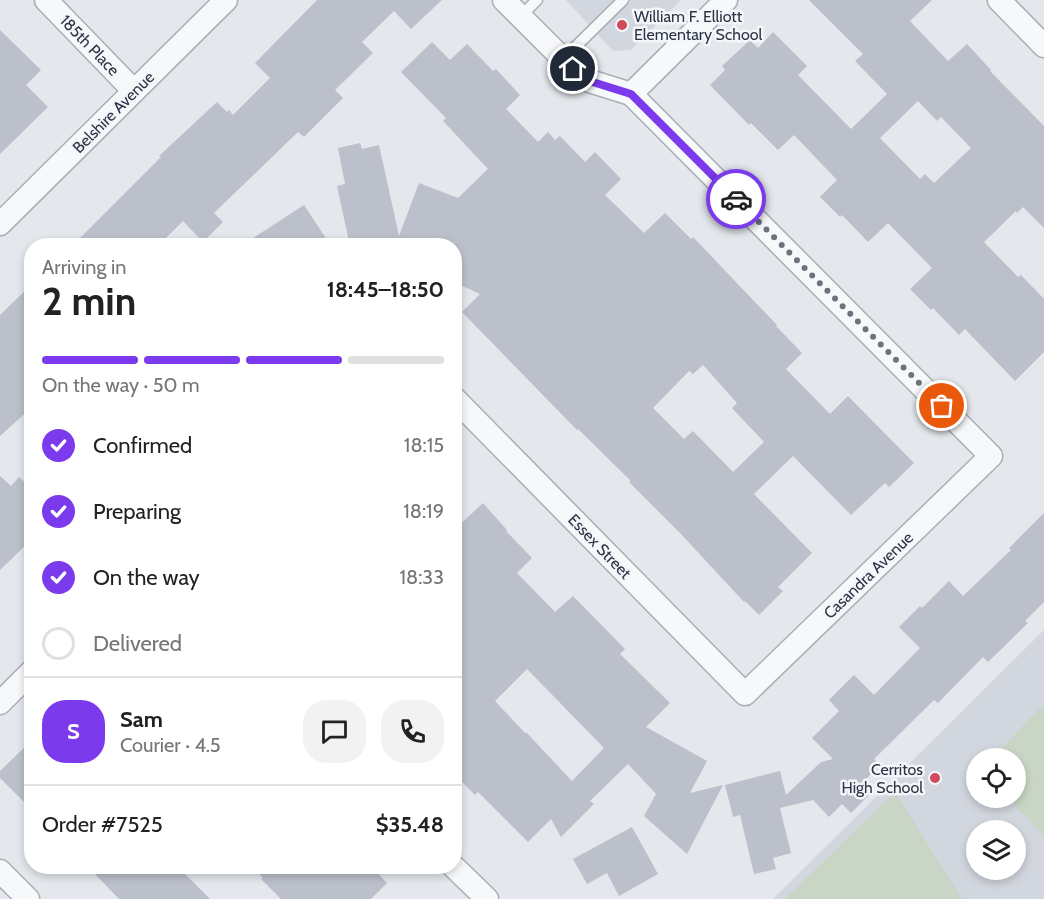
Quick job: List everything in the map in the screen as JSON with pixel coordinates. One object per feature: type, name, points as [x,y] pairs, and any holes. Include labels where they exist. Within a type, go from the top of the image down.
[{"type":"street","name":"185th Place","points":[[45,0],[134,91]]},
{"type":"street","name":"Belshire Avenue","points":[[0,224],[226,0]]},
{"type":"street","points":[[504,0],[583,79],[631,94],[726,0]]},
{"type":"street","points":[[999,0],[1044,46]]},
{"type":"street","name":"Casandra Avenue","points":[[631,94],[991,456],[745,694]]},
{"type":"street","name":"Essex Street","points":[[462,406],[745,694]]},
{"type":"street","points":[[0,703],[24,680]]},
{"type":"street","points":[[0,871],[28,899]]},
{"type":"street","points":[[461,874],[487,899]]},
{"type":"lane","points":[[520,17],[537,0]]},
{"type":"lane","points":[[563,59],[623,0]]},
{"type":"shaded area","name":"William F. Elliott Elementary School","points":[[566,0],[681,0],[631,50],[613,51]]},
{"type":"shaded area","name":"Cerritos High School","points":[[1044,630],[1044,899],[773,899]]},
{"type":"green space","points":[[1044,704],[1044,836],[1017,808],[1026,808],[1026,748],[1002,748]]},
{"type":"green space","points":[[895,792],[962,899],[785,899]]},
{"type":"building","points":[[317,0],[442,0],[411,29],[394,11],[362,42],[373,53],[335,90],[343,98],[304,137],[298,132],[214,213],[223,222],[207,238],[199,238],[183,221],[166,238],[80,238],[161,157],[159,156],[217,102],[233,115],[270,78],[255,63]]},
{"type":"building","points":[[809,0],[932,0],[910,21],[948,61],[967,44],[1044,126],[1044,228],[1023,207],[984,242],[1018,277],[1021,275],[1044,299],[1044,352],[1015,381],[965,329],[959,335],[933,308],[931,310],[910,289],[932,268],[888,223],[868,242],[842,215],[840,217],[820,197],[837,180],[794,135],[778,150],[751,123],[749,125],[710,85],[725,70],[722,66],[750,40],[758,48],[773,32],[807,66],[798,75],[851,129],[887,94],[855,61],[863,54]],"holes":[[[918,101],[937,121],[941,117],[971,148],[934,183],[925,174],[920,179],[880,138]]]},
{"type":"building","points":[[0,30],[41,70],[26,85],[48,107],[0,154]]},
{"type":"building","points":[[432,42],[450,60],[467,44],[493,71],[496,69],[520,95],[506,109],[538,142],[548,132],[555,140],[560,136],[585,162],[595,152],[621,179],[605,195],[644,233],[665,213],[691,239],[693,237],[802,353],[786,369],[830,414],[848,396],[914,463],[889,487],[885,483],[851,515],[793,456],[754,494],[812,553],[778,587],[783,591],[759,615],[629,482],[631,481],[577,430],[462,312],[480,294],[462,286],[462,238],[348,238],[337,186],[345,184],[338,148],[360,143],[362,149],[379,145],[399,236],[419,183],[458,198],[488,169],[443,121],[446,118],[401,72]],"holes":[[[703,365],[737,403],[732,408],[764,442],[733,472],[693,431],[684,439],[653,408],[689,371],[693,374]]]},
{"type":"building","points":[[304,205],[326,238],[253,238]]},
{"type":"building","points":[[24,292],[24,414],[0,436],[0,315]]},
{"type":"building","points":[[0,476],[11,486],[19,477],[24,482],[24,547],[0,570]]},
{"type":"building","points":[[483,503],[532,558],[517,573],[555,612],[573,596],[625,649],[620,654],[670,703],[646,727],[707,761],[690,793],[723,785],[687,854],[644,816],[656,794],[628,764],[590,801],[594,804],[561,837],[551,819],[528,842],[478,792],[475,795],[462,782],[462,523]],"holes":[[[527,669],[604,748],[572,781],[495,701]]]},
{"type":"building","points":[[1044,513],[1044,602],[1025,621],[1028,623],[988,662],[983,657],[938,703],[934,700],[874,759],[880,765],[864,781],[873,791],[851,813],[842,804],[829,817],[813,800],[780,808],[791,853],[773,858],[776,869],[754,874],[740,815],[733,817],[725,785],[780,771],[786,795],[821,762],[833,759],[812,738],[839,711],[829,700],[854,675],[874,695],[920,648],[899,627],[949,581],[963,596],[1011,550],[1009,548]]},
{"type":"building","points":[[24,748],[24,802],[0,778],[0,771]]},
{"type":"building","points":[[632,827],[658,874],[619,896],[607,873],[587,884],[573,859]]},
{"type":"building","points":[[95,874],[185,874],[210,899],[119,899]]},
{"type":"building","points":[[259,874],[379,874],[387,883],[371,899],[281,899],[261,879],[263,878]]},
{"type":"way so far","points":[[736,199],[942,406]]},
{"type":"place","name":"William F. Elliott Elementary School","points":[[622,25]]},
{"type":"place","name":"Cerritos High School","points":[[935,778]]},
{"type":"route","points":[[573,69],[583,79],[631,94],[736,199]]}]
